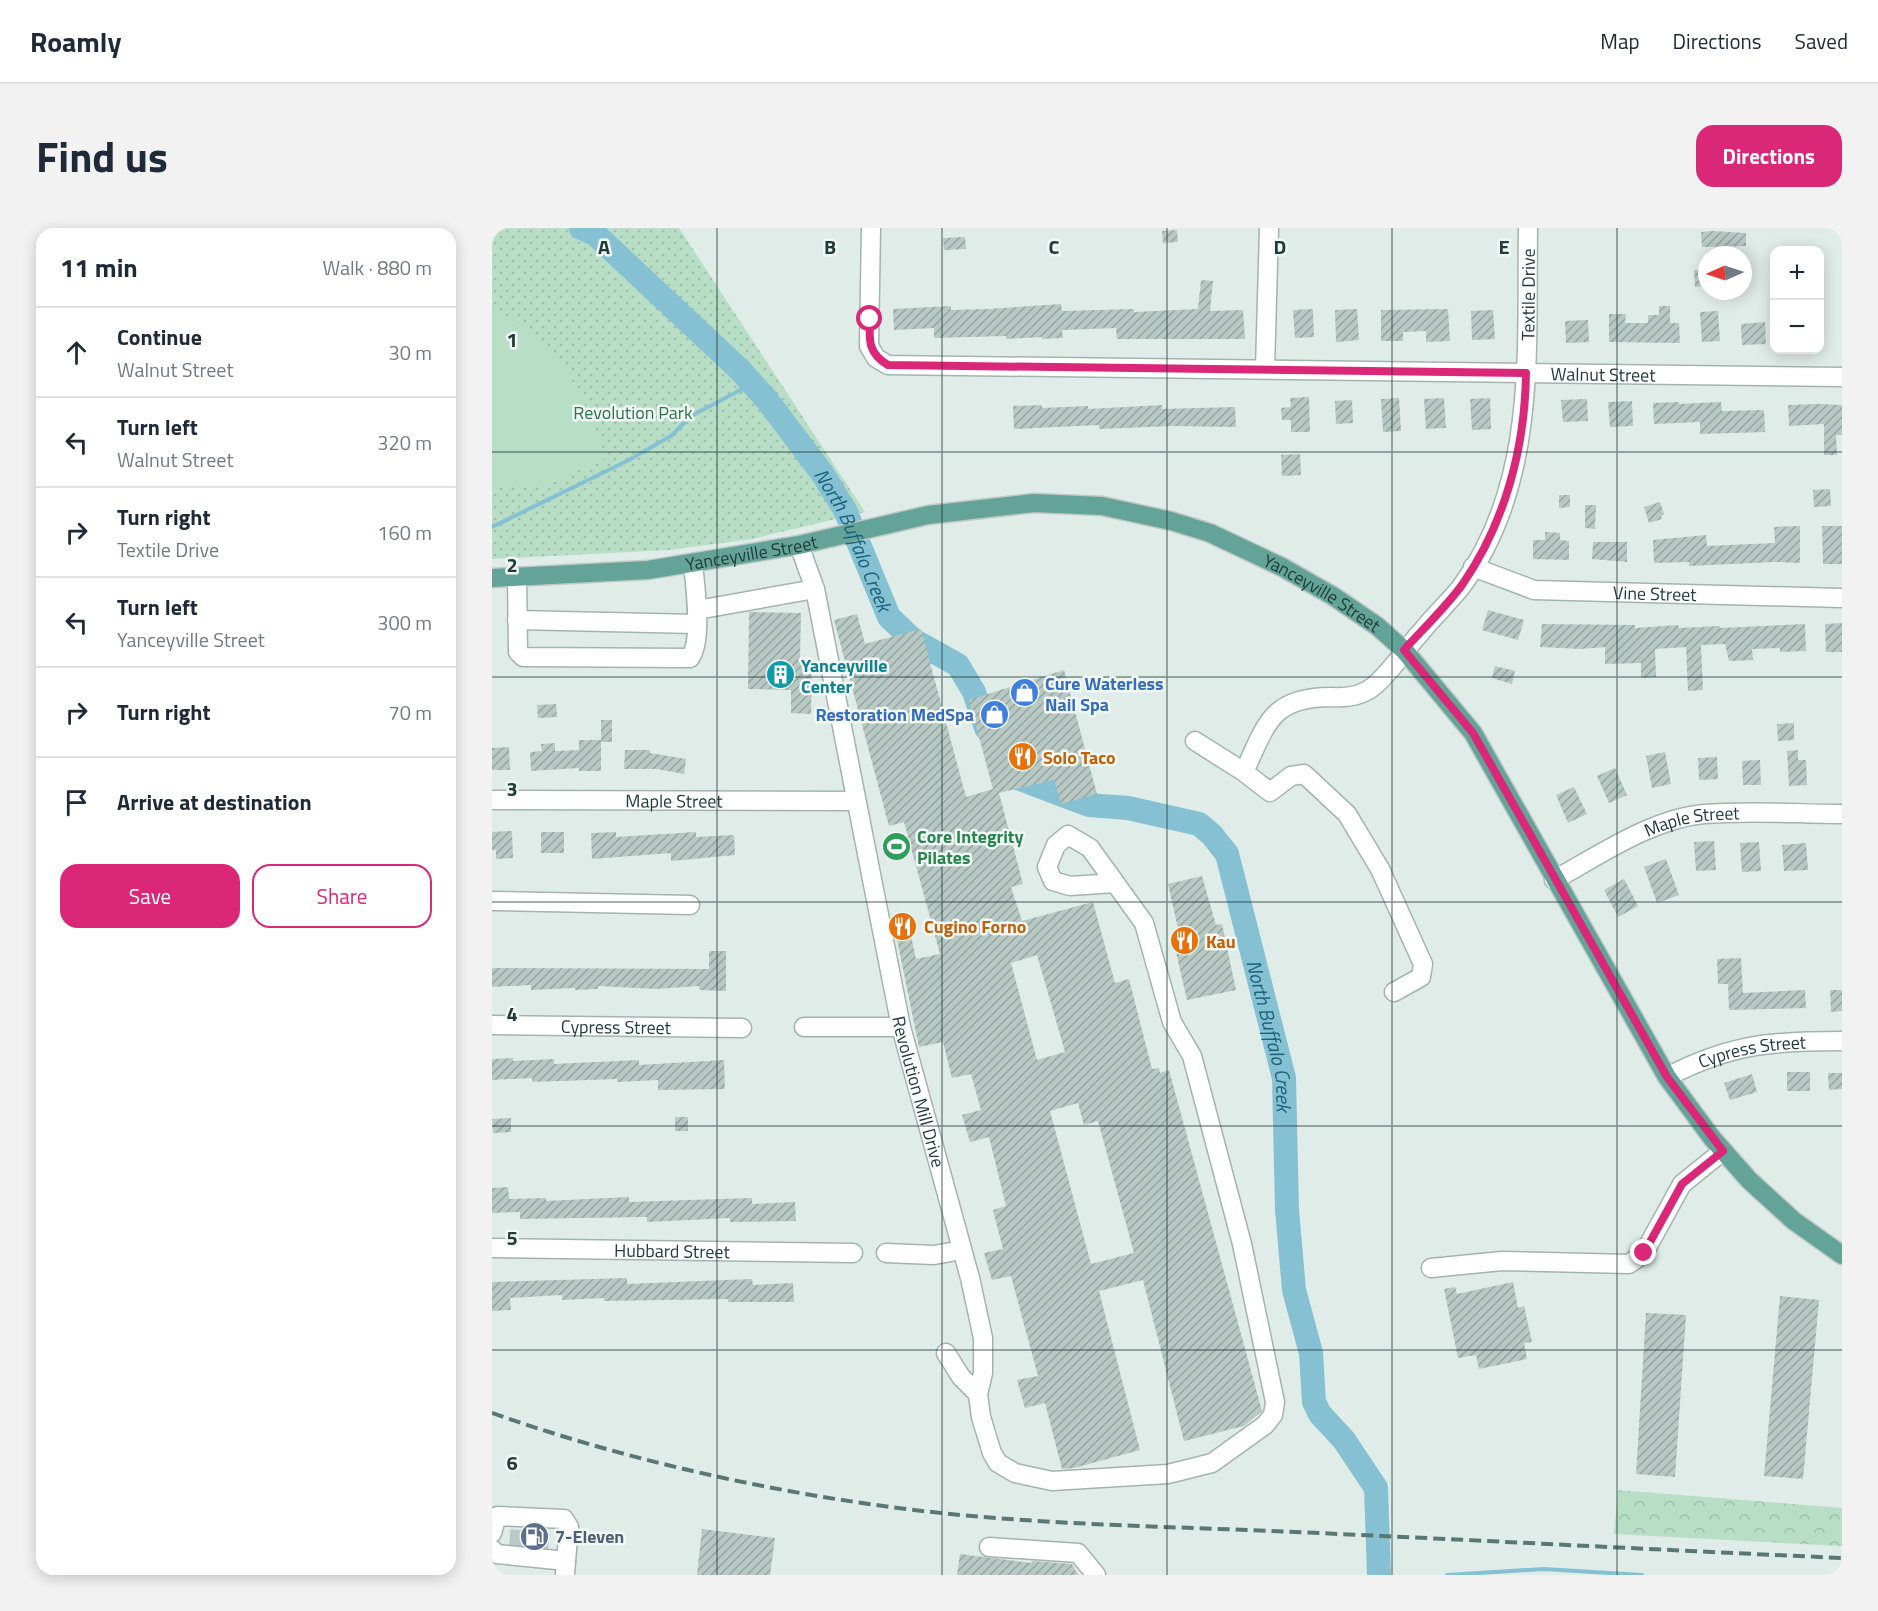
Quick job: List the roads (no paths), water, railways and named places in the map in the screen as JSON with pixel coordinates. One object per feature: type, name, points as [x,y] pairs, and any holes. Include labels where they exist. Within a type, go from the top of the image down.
[{"type":"main road","name":"Yanceyville Street","points":[[492,578],[615,574],[807,543],[946,512],[1034,503],[1102,506],[1171,521],[1210,533],[1282,567],[1333,596],[1377,626],[1404,650],[1473,733],[1667,1077],[1723,1151],[1749,1180],[1794,1221],[1842,1254]]},
{"type":"street","name":"Walnut Street","points":[[871,228],[869,346],[876,358],[888,365],[915,368],[1265,369],[1842,377]]},
{"type":"street","points":[[1265,369],[1269,228]]},
{"type":"street","name":"Textile Drive","points":[[1244,771],[1269,720],[1281,707],[1295,700],[1351,698],[1374,686],[1461,587],[1494,529],[1515,470],[1526,397],[1528,228]]},
{"type":"street","name":"Revolution Mill Drive","points":[[807,543],[901,1027],[962,1250],[983,1338],[983,1373],[978,1395],[981,1417],[992,1453],[998,1463],[1015,1473],[1052,1481],[1168,1474],[1212,1463],[1265,1425],[1273,1415],[1275,1402],[1242,1244],[1192,1056],[1172,1022],[1144,923],[1115,883]]},
{"type":"street","points":[[517,577],[518,652],[523,657],[690,658],[695,652],[693,563]]},
{"type":"street","name":"Vine Street","points":[[1473,567],[1534,590],[1842,598]]},
{"type":"street","points":[[517,620],[696,617],[815,589]]},
{"type":"street","points":[[1195,741],[1244,771],[1270,792],[1291,776],[1304,774],[1347,814],[1380,869],[1423,964],[1421,977],[1394,992]]},
{"type":"street","name":"Maple Street","points":[[492,800],[856,801]]},
{"type":"street","name":"Maple Street","points":[[1554,880],[1662,825],[1703,814],[1842,814]]},
{"type":"street","points":[[492,901],[690,905]]},
{"type":"street","name":"Cypress Street","points":[[492,1024],[742,1028]]},
{"type":"street","points":[[804,1027],[901,1027]]},
{"type":"street","name":"Cypress Street","points":[[1667,1077],[1698,1061],[1740,1047],[1768,1042],[1842,1041]]},
{"type":"street","points":[[1431,1268],[1502,1261],[1629,1264],[1644,1253],[1682,1184],[1723,1151]]},
{"type":"street","name":"Hubbard Street","points":[[492,1248],[853,1253]]},
{"type":"street","points":[[886,1253],[939,1254],[962,1250]]},
{"type":"street","points":[[946,1353],[962,1377],[978,1395]]},
{"type":"street","points":[[492,1540],[497,1516],[541,1522],[564,1519],[569,1527],[565,1568],[538,1554],[518,1552],[497,1554],[492,1549]]},
{"type":"street","points":[[989,1547],[1078,1553],[1096,1575]]},
{"type":"waterway","name":"North Buffalo Creek","points":[[581,228],[595,234],[740,370],[767,400],[822,473],[845,510],[889,617],[913,640],[958,665],[974,692],[986,728]]},
{"type":"waterway","points":[[492,527],[627,461],[671,436],[691,416],[752,384]]},
{"type":"waterway","name":"North Buffalo Creek","points":[[1007,774],[1089,805],[1128,808],[1199,824],[1212,835],[1227,854],[1284,1078],[1287,1210],[1294,1290],[1311,1353],[1314,1402],[1320,1414],[1344,1440],[1376,1488],[1379,1575]]},
{"type":"waterway","points":[[1447,1575],[1544,1569],[1642,1575]]},
{"type":"tunnel","points":[[518,1548],[520,1525]]},
{"type":"tunnel","points":[[539,1550],[541,1527]]},
{"type":"railway","points":[[492,1413],[591,1445],[692,1471],[846,1501],[947,1514],[1096,1524],[1842,1558]]},
{"type":"place","name":"Yanceyville Center","points":[[780,675]]},
{"type":"place","name":"Cure Waterless Nail Spa","points":[[1024,693]]},
{"type":"place","name":"Restoration MedSpa","points":[[995,714]]},
{"type":"place","name":"Solo Taco","points":[[1022,757]]},
{"type":"place","name":"Core Integrity Pilates","points":[[896,846]]},
{"type":"place","name":"Cugino Forno","points":[[903,926]]},
{"type":"place","name":"Kau","points":[[1185,941]]},
{"type":"place","name":"7-Eleven","points":[[534,1536]]},
{"type":"park label","name":"Revolution Park","points":[[633,412]]}]
